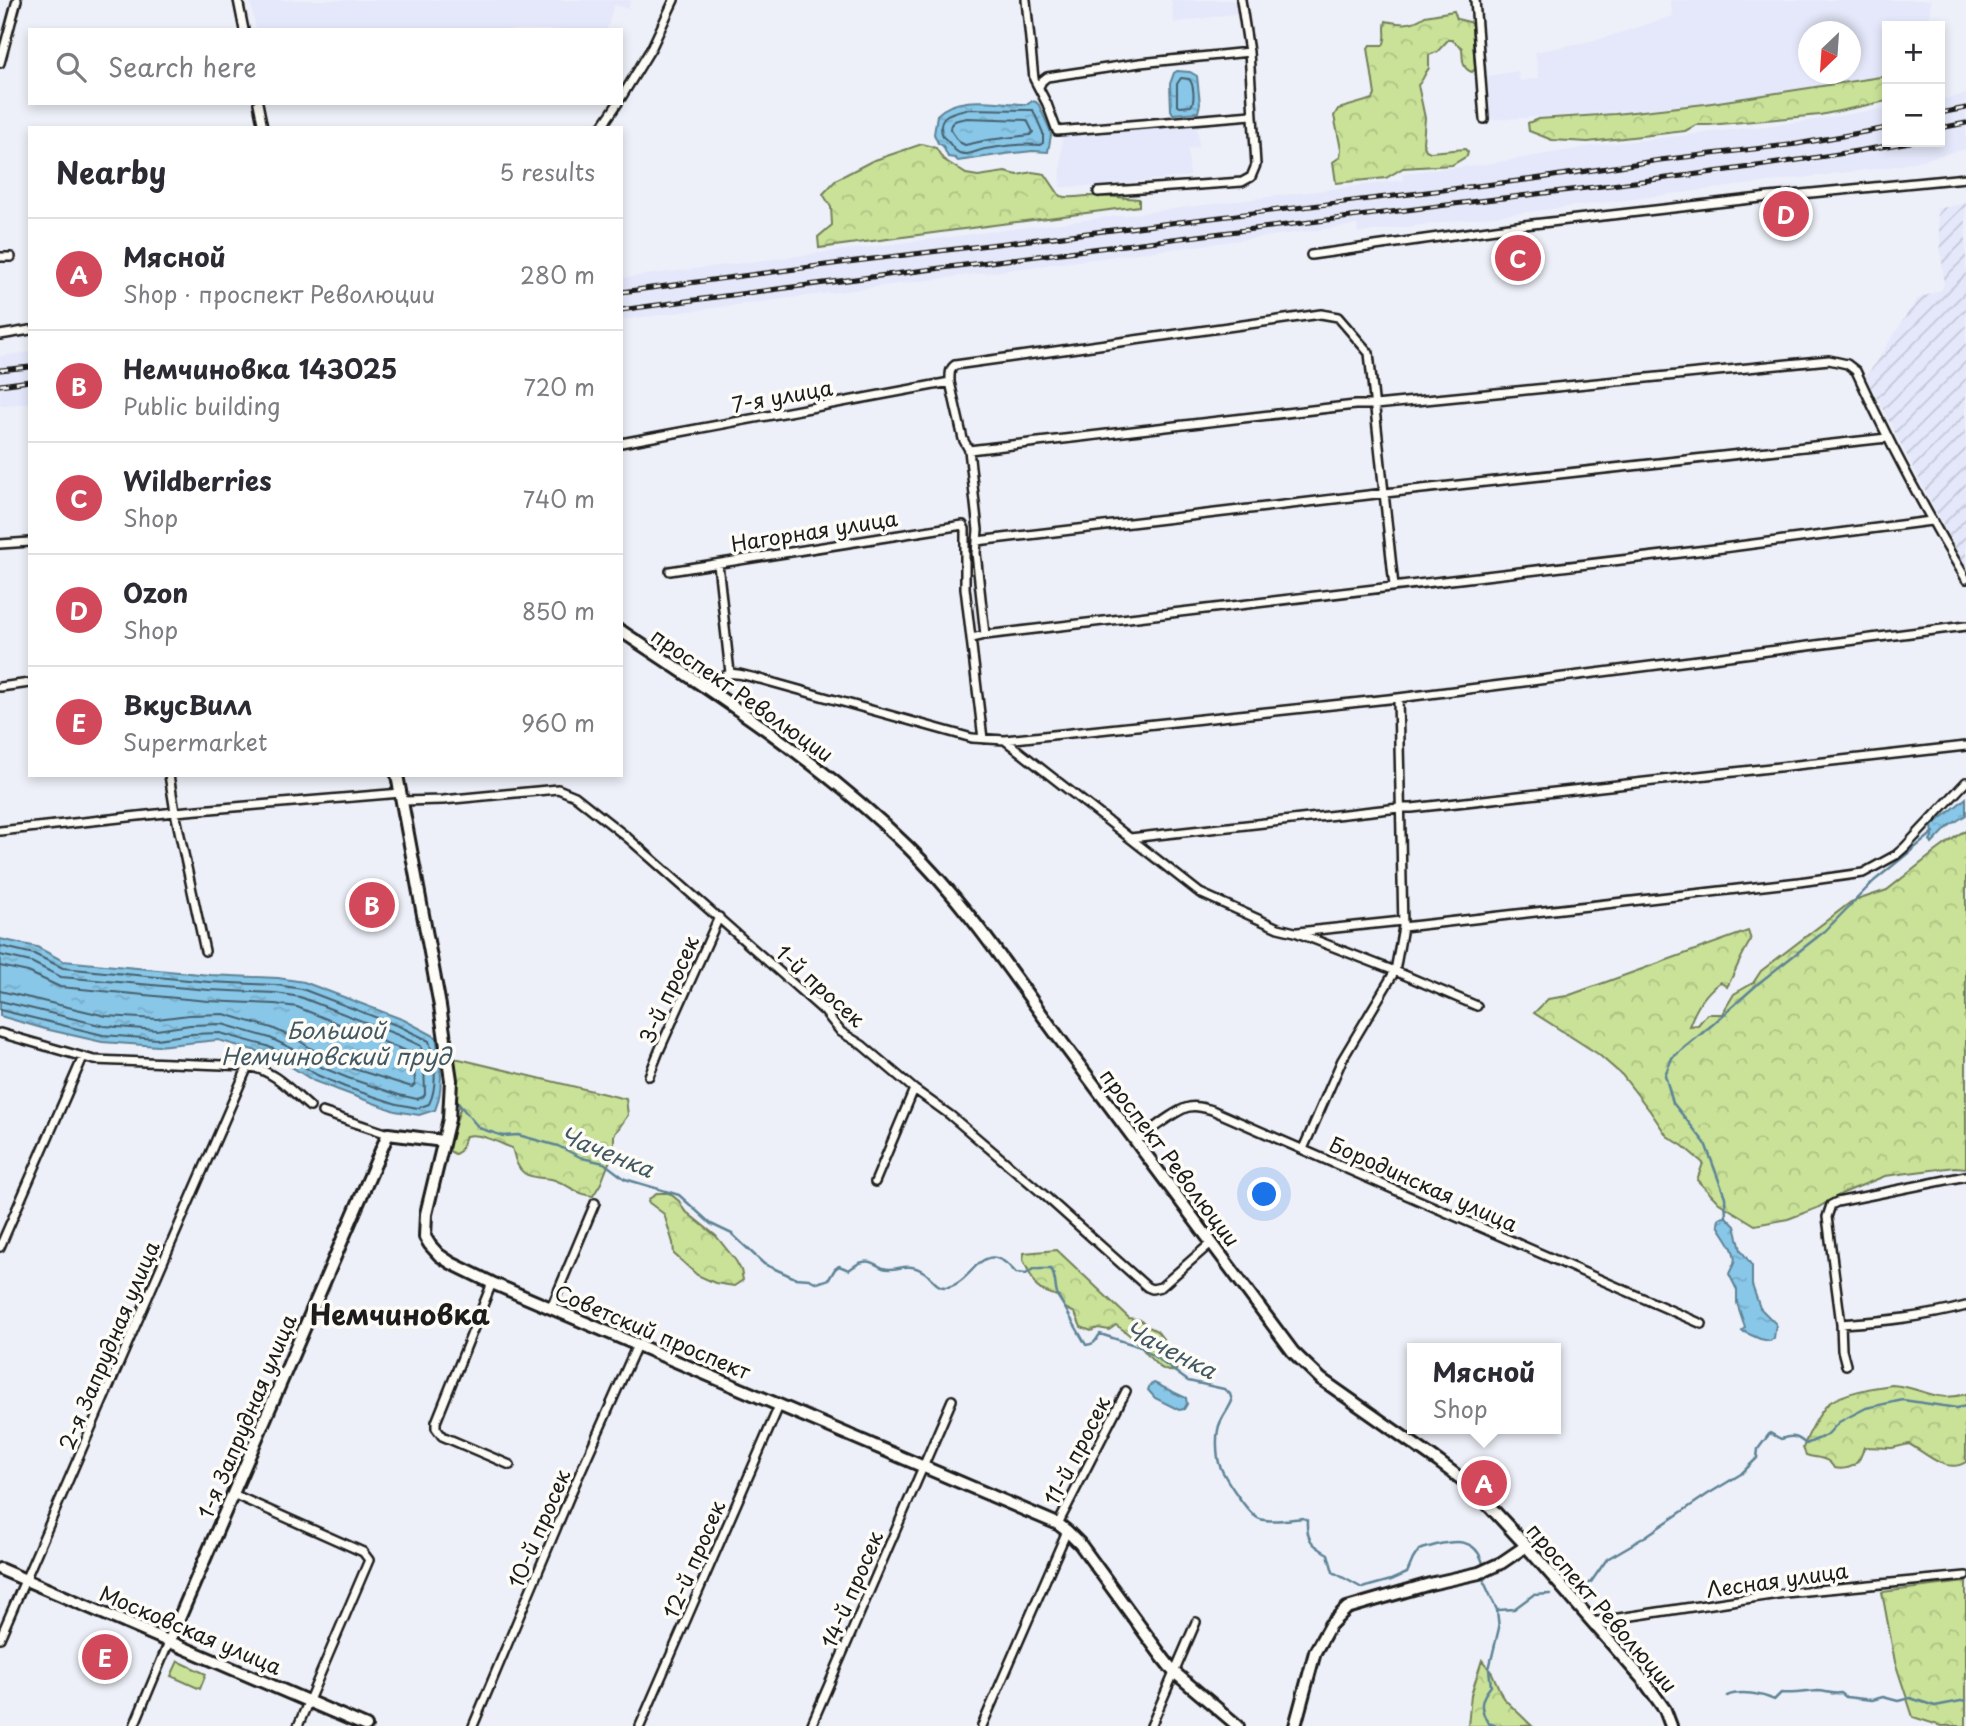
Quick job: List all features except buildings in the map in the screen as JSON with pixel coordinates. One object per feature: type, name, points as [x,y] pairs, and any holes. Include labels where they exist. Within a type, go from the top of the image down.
[{"type":"street","points":[[0,63],[17,0]]},
{"type":"street","points":[[238,0],[244,28]]},
{"type":"street","points":[[623,96],[652,47],[674,0]]},
{"type":"street","points":[[1026,0],[1034,79],[1057,131],[1252,116]]},
{"type":"street","points":[[1098,192],[1242,182],[1255,172],[1249,52],[1241,0]]},
{"type":"street","points":[[1475,0],[1484,118]]},
{"type":"street","points":[[1039,87],[1047,77],[1140,63],[1249,52]]},
{"type":"street","points":[[258,105],[263,126]]},
{"type":"street","points":[[602,126],[617,105]]},
{"type":"street","points":[[1311,255],[1524,225],[1966,178]]},
{"type":"street","points":[[0,257],[11,257]]},
{"type":"street","points":[[985,635],[969,450],[963,439],[950,382],[952,367],[1321,314],[1338,317],[1369,353],[1394,586]]},
{"type":"street","points":[[0,335],[28,330]]},
{"type":"street","points":[[969,450],[1355,405],[1829,360],[1847,364],[1856,371],[1887,438],[1931,521],[1966,579]]},
{"type":"street","name":"7-я улица","points":[[623,443],[950,382]]},
{"type":"street","points":[[977,541],[1887,438]]},
{"type":"street","points":[[983,739],[972,638],[985,635],[1931,521]]},
{"type":"street","name":"Нагорная улица","points":[[670,571],[963,525],[965,588],[972,638]]},
{"type":"street","points":[[0,544],[28,542]]},
{"type":"street","points":[[718,564],[730,673]]},
{"type":"street","points":[[710,690],[723,675],[730,673],[972,738],[1005,740],[1398,698],[1966,626]]},
{"type":"street","name":"проспект Революции","points":[[623,632],[799,752],[888,828],[931,870],[986,939],[1293,1352],[1321,1379],[1464,1481],[1526,1546],[1657,1698],[1671,1726]]},
{"type":"street","points":[[0,687],[28,684]]},
{"type":"street","points":[[1303,1149],[1342,1060],[1395,971],[1402,924],[1398,698]]},
{"type":"street","points":[[1005,740],[1200,893],[1278,928],[1295,932],[1395,971],[1477,1006]]},
{"type":"street","points":[[1130,838],[1966,746]]},
{"type":"street","points":[[169,777],[205,951]]},
{"type":"street","name":"Советский проспект","points":[[397,777],[451,1080],[451,1104],[426,1214],[425,1237],[430,1245],[445,1259],[492,1283],[1062,1528],[1080,1544],[1174,1672],[1238,1726]]},
{"type":"street","points":[[1295,932],[1402,924],[1863,873],[1904,848],[1966,782]]},
{"type":"street","name":"1-й просек","points":[[0,831],[175,812],[401,797],[443,800],[558,789],[567,792],[628,838],[719,917],[825,1012],[841,1032],[862,1045],[950,1115],[1152,1289],[1161,1287],[1211,1243]]},
{"type":"street","name":"3-й просек","points":[[649,1076],[719,917]]},
{"type":"street","points":[[0,1033],[94,1060],[248,1066],[269,1073],[310,1107]]},
{"type":"street","points":[[0,1247],[83,1057]]},
{"type":"street","name":"2-я Запрудная улица","points":[[0,1638],[248,1066]]},
{"type":"street","points":[[875,1181],[914,1089]]},
{"type":"street","name":"Бородинская улица","points":[[1136,1141],[1181,1110],[1201,1107],[1702,1324]]},
{"type":"street","points":[[322,1112],[388,1134],[443,1142]]},
{"type":"street","name":"1-я Запрудная улица","points":[[134,1726],[388,1134]]},
{"type":"street","points":[[1846,1365],[1842,1350],[1828,1217],[1831,1205],[1966,1176]]},
{"type":"street","points":[[551,1308],[595,1203]]},
{"type":"street","points":[[492,1283],[436,1422],[436,1428],[442,1436],[510,1465]]},
{"type":"street","points":[[1841,1324],[1896,1320],[1966,1306]]},
{"type":"street","name":"10-й просек","points":[[473,1726],[637,1345]]},
{"type":"street","name":"11-й просек","points":[[982,1726],[1062,1528],[1126,1391]]},
{"type":"street","name":"14-й просек","points":[[811,1726],[952,1400]]},
{"type":"street","name":"12-й просек","points":[[640,1726],[779,1406]]},
{"type":"street","points":[[233,1494],[363,1552],[369,1560],[298,1726]]},
{"type":"street","points":[[1295,1726],[1315,1652],[1329,1625],[1338,1615],[1347,1608],[1364,1602],[1479,1573],[1494,1567],[1526,1546]]},
{"type":"street","name":"Московская улица","points":[[0,1569],[366,1726]]},
{"type":"street","name":"Лесная улица","points":[[1592,1622],[1785,1593],[1966,1576]]},
{"type":"street","points":[[1151,1726],[1196,1622]]},
{"type":"shaded area","points":[[250,0],[631,0],[628,9],[614,5],[608,28],[256,28]]},
{"type":"shaded area","points":[[1171,0],[1238,0],[1240,13],[1174,23]]},
{"type":"shaded area","points":[[1670,0],[1931,0],[1929,21],[1882,21],[1882,76],[1861,79],[1861,21],[1798,21],[1798,84],[1828,84],[1704,103],[1490,120],[1488,76],[1518,71],[1520,81],[1539,78],[1535,52],[1600,39],[1673,16]]},
{"type":"shaded area","points":[[1966,94],[1966,149],[1898,166],[1358,233],[1357,225],[623,320],[623,278],[1403,180],[1402,173],[1487,164],[1599,145],[1807,121],[1882,109],[1882,147],[1945,147],[1945,99]]},
{"type":"shaded area","points":[[1197,124],[1199,147],[1188,149],[1190,176],[1098,186],[1060,187],[1062,136]]},
{"type":"shaded area","points":[[1966,203],[1966,569],[1866,377],[1917,299],[1941,290],[1944,284],[1937,209]]},
{"type":"shaded area","points":[[28,352],[28,403],[0,406],[0,356]]},
{"type":"green space","points":[[1454,11],[1457,19],[1472,25],[1475,69],[1472,72],[1466,68],[1462,48],[1452,40],[1448,40],[1437,52],[1429,55],[1429,68],[1418,85],[1425,118],[1423,143],[1430,152],[1465,149],[1467,156],[1452,165],[1403,168],[1386,178],[1336,183],[1333,162],[1340,157],[1341,149],[1334,116],[1338,109],[1373,99],[1375,95],[1368,48],[1370,45],[1383,45],[1386,21],[1411,23],[1425,16]]},
{"type":"green space","points":[[1882,77],[1882,102],[1820,115],[1696,125],[1685,131],[1588,142],[1552,140],[1529,131],[1528,123],[1538,119],[1705,104],[1835,84],[1861,84],[1861,80]]},
{"type":"green space","points":[[922,144],[936,148],[943,159],[966,174],[1045,174],[1060,196],[1139,199],[1139,206],[819,248],[818,237],[832,225],[831,207],[823,194],[837,179],[872,161]]},
{"type":"green space","points":[[1966,831],[1966,1168],[1885,1176],[1788,1219],[1755,1225],[1719,1203],[1697,1180],[1703,1163],[1667,1136],[1622,1075],[1598,1054],[1534,1013],[1548,999],[1567,996],[1748,931],[1751,940],[1727,987],[1720,982],[1709,991],[1689,1026],[1698,1025],[1707,1014],[1722,1014],[1734,994],[1753,983],[1761,971],[1851,902],[1887,890]]},
{"type":"green space","points":[[454,1059],[626,1099],[628,1115],[614,1135],[614,1150],[593,1196],[548,1178],[527,1175],[517,1165],[512,1148],[477,1135],[466,1136],[460,1151],[455,1154],[451,1152],[448,1148],[460,1109],[455,1092]]},
{"type":"green space","points":[[658,1193],[669,1193],[679,1201],[684,1210],[716,1236],[736,1261],[743,1280],[734,1286],[715,1283],[697,1275],[674,1254],[664,1214],[648,1202]]},
{"type":"green space","points":[[1057,1250],[1129,1318],[1141,1320],[1157,1331],[1168,1350],[1178,1360],[1176,1371],[1165,1370],[1156,1364],[1136,1341],[1116,1325],[1109,1330],[1098,1328],[1091,1331],[1081,1327],[1075,1313],[1065,1308],[1057,1296],[1036,1286],[1023,1260],[1024,1253]]},
{"type":"green space","points":[[1892,1385],[1945,1397],[1966,1394],[1966,1462],[1951,1466],[1943,1464],[1909,1444],[1892,1448],[1864,1447],[1857,1462],[1845,1468],[1834,1468],[1825,1460],[1806,1455],[1803,1448],[1805,1443],[1828,1404],[1849,1394]]},
{"type":"green space","points":[[1966,1582],[1966,1726],[1941,1726],[1913,1717],[1895,1662],[1882,1592]]},
{"type":"green space","points":[[1482,1660],[1492,1673],[1503,1698],[1532,1726],[1468,1726],[1471,1695]]},
{"type":"green space","points":[[178,1661],[206,1674],[200,1689],[171,1676]]},
{"type":"water","points":[[1177,71],[1190,72],[1197,76],[1200,104],[1198,112],[1173,114],[1170,84]]},
{"type":"water","points":[[977,101],[1028,104],[1032,101],[1039,105],[1050,130],[1048,152],[1033,151],[958,161],[948,157],[934,134],[937,115],[955,104]]},
{"type":"water","points":[[1966,798],[1966,815],[1949,826],[1932,844],[1932,826]]},
{"type":"water","name":"Большой Немчиновский пруд","points":[[0,939],[37,947],[63,961],[304,982],[404,1020],[436,1037],[441,1083],[435,1110],[419,1115],[395,1111],[314,1081],[264,1053],[218,1040],[158,1046],[102,1042],[0,1016]]},
{"type":"water","points":[[1726,1217],[1735,1226],[1741,1250],[1752,1266],[1752,1285],[1760,1308],[1776,1324],[1774,1338],[1770,1341],[1742,1331],[1745,1327],[1737,1303],[1737,1290],[1729,1274],[1734,1263],[1734,1253],[1718,1225],[1719,1218]]},
{"type":"water","points":[[1154,1383],[1186,1398],[1184,1409],[1179,1410],[1155,1398],[1148,1390]]},
{"type":"waterway","points":[[1726,1217],[1725,1197],[1705,1143],[1673,1103],[1665,1075],[1672,1058],[1760,982],[1825,931],[1874,881],[1934,832]]},
{"type":"waterway","name":"Чаченка","points":[[458,1103],[479,1128],[503,1136],[518,1135],[558,1146],[582,1158],[604,1163],[625,1179],[679,1195],[711,1224],[732,1234],[764,1264],[795,1278],[809,1279],[817,1283],[829,1279],[839,1266],[849,1270],[859,1263],[869,1262],[888,1269],[912,1267],[945,1287],[955,1285],[978,1264],[994,1257],[1016,1273],[1026,1274],[1033,1269],[1051,1269],[1057,1294],[1086,1345],[1094,1343],[1100,1334],[1141,1347],[1188,1381],[1224,1389],[1230,1394],[1232,1401],[1220,1423],[1217,1437],[1219,1463],[1225,1476],[1243,1503],[1260,1519],[1307,1520],[1309,1537],[1314,1545],[1328,1554],[1333,1572],[1362,1588],[1407,1573],[1419,1550],[1449,1542],[1459,1542],[1474,1548],[1484,1567]]},
{"type":"waterway","points":[[1577,1590],[1591,1582],[1607,1559],[1741,1474],[1757,1458],[1758,1449],[1770,1433],[1781,1439],[1797,1438],[1806,1444],[1827,1435],[1839,1422],[1866,1408],[1903,1400],[1957,1408],[1966,1406]]},
{"type":"waterway","name":"Чаченка","points":[[1484,1573],[1484,1582],[1497,1610],[1499,1628],[1489,1669],[1491,1686],[1483,1699],[1482,1708],[1488,1723],[1497,1726]]},
{"type":"waterway","points":[[1499,1610],[1514,1609],[1533,1595],[1550,1594]]},
{"type":"waterway","points":[[1727,1696],[1751,1694],[1774,1700],[1781,1693],[1818,1691],[1872,1700],[1883,1697],[1898,1701],[1910,1698],[1935,1706],[1966,1700]]},
{"type":"railway","points":[[1945,112],[1966,108]]},
{"type":"railway","points":[[1945,127],[1966,123]]},
{"type":"railway","points":[[623,292],[1534,179],[1660,160],[1797,144],[1882,129]]},
{"type":"railway","points":[[623,310],[1690,175],[1882,147]]},
{"type":"railway","points":[[0,370],[28,367]]},
{"type":"railway","points":[[0,385],[28,381]]},
{"type":"place","name":"Ozon","points":[[1786,214]]},
{"type":"place","name":"Wildberries","points":[[1518,258]]},
{"type":"place","name":"Немчиновка 143025","points":[[372,905]]},
{"type":"place","name":"Мясной","points":[[1484,1483]]},
{"type":"place","name":"ВкусВилл","points":[[105,1657]]},
{"type":"district","name":"Немчиновка","points":[[400,1313]]}]
